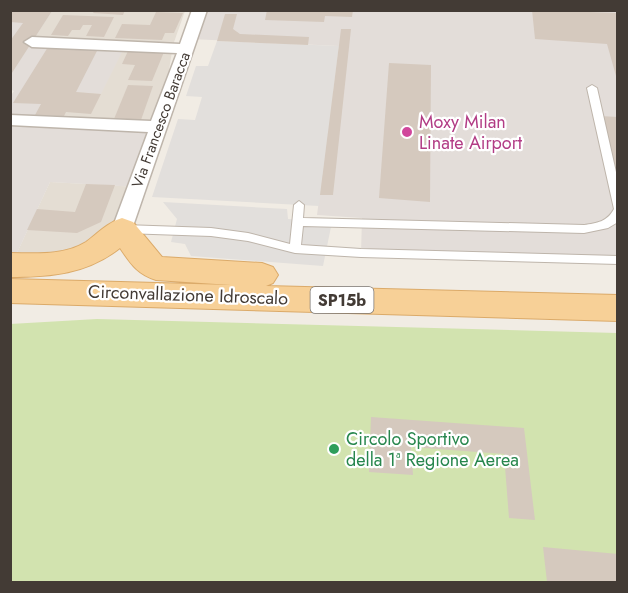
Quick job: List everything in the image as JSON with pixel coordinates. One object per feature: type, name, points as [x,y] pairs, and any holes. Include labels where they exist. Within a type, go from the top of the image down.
[{"type":"main road","points":[[10,265],[61,266],[79,260],[104,246],[122,229],[147,262],[156,268],[268,276],[298,285]]},
{"type":"main road","name":"Circonvallazione Idroscalo","points":[[10,275],[298,285],[618,292]]},
{"type":"main road","name":"Circonvallazione Idroscalo","points":[[10,291],[618,309]]},
{"type":"street","name":"Via Francesco Baracca","points":[[122,229],[200,10]]},
{"type":"street","points":[[32,42],[187,49]]},
{"type":"street","points":[[10,120],[160,127]]},
{"type":"lane","points":[[592,88],[618,207]]},
{"type":"lane","points":[[295,249],[299,205]]},
{"type":"lane","points":[[298,222],[584,229],[608,224],[617,215]]},
{"type":"lane","points":[[122,229],[211,232],[248,237],[295,249],[417,256],[618,260]]},
{"type":"shaded area","points":[[11,11],[52,11],[33,41],[125,46],[101,94],[76,92],[41,104],[33,121],[160,127],[138,187],[50,182],[16,255],[10,255],[10,97],[14,91],[10,89]]},
{"type":"shaded area","points":[[51,11],[185,11],[173,45],[160,127],[32,121],[41,104],[32,41]]},
{"type":"shaded area","points":[[200,11],[617,11],[617,260],[361,253],[362,218],[317,215],[339,46],[190,39]]},
{"type":"shaded area","points":[[217,41],[339,46],[319,206],[152,197],[178,119],[195,120],[202,97],[186,96],[196,66],[208,66]]},
{"type":"shaded area","points":[[50,182],[138,187],[122,229],[91,254],[16,255]]},
{"type":"shaded area","points":[[163,202],[287,209],[288,219],[332,222],[323,266],[191,256],[185,244],[171,242],[177,219]]},
{"type":"green space","name":"Circolo Sportivo della 1ª Regione Aerea","points":[[97,319],[617,333],[617,582],[11,582],[10,324]]},
{"type":"building","points":[[10,10],[52,11],[10,76],[10,41],[23,23],[10,22]]},
{"type":"building","points":[[95,10],[125,10],[123,15],[93,13]]},
{"type":"building","points":[[267,10],[353,10],[352,17],[325,16],[324,22],[265,20]]},
{"type":"building","points":[[532,10],[618,13],[618,83],[607,44],[535,39]]},
{"type":"building","points":[[156,12],[183,13],[174,33],[165,33],[162,40],[115,38],[122,24],[150,25]]},
{"type":"building","points":[[225,14],[237,14],[233,29],[240,34],[309,37],[308,45],[217,41]]},
{"type":"building","points":[[63,15],[114,17],[104,37],[86,36],[92,25],[83,25],[80,30],[72,30],[68,36],[51,35]]},
{"type":"building","points":[[341,29],[351,29],[333,195],[320,195]]},
{"type":"building","points":[[48,47],[98,49],[76,92],[101,94],[91,114],[66,112],[64,116],[35,115],[41,104],[13,103]]},
{"type":"building","points":[[128,51],[164,52],[152,81],[128,80],[135,65],[122,64]]},
{"type":"building","name":"Moxy Milan Linate Airport","points":[[389,63],[431,65],[430,202],[379,198]]},
{"type":"building","points":[[128,85],[153,86],[141,120],[114,119]]},
{"type":"building","points":[[600,116],[618,117],[618,177],[613,176]]},
{"type":"building","points":[[86,184],[115,185],[101,222],[77,233],[27,230],[37,209],[75,212]]},
{"type":"building","points":[[371,417],[524,428],[535,520],[509,518],[504,454],[411,447],[413,475],[369,472]]},
{"type":"building","points":[[543,547],[618,554],[618,582],[547,582]]},
{"type":"place","name":"Moxy Milan Linate Airport","points":[[407,132]]},
{"type":"place","name":"Circolo Sportivo della 1ª Regione Aerea","points":[[334,449]]}]
